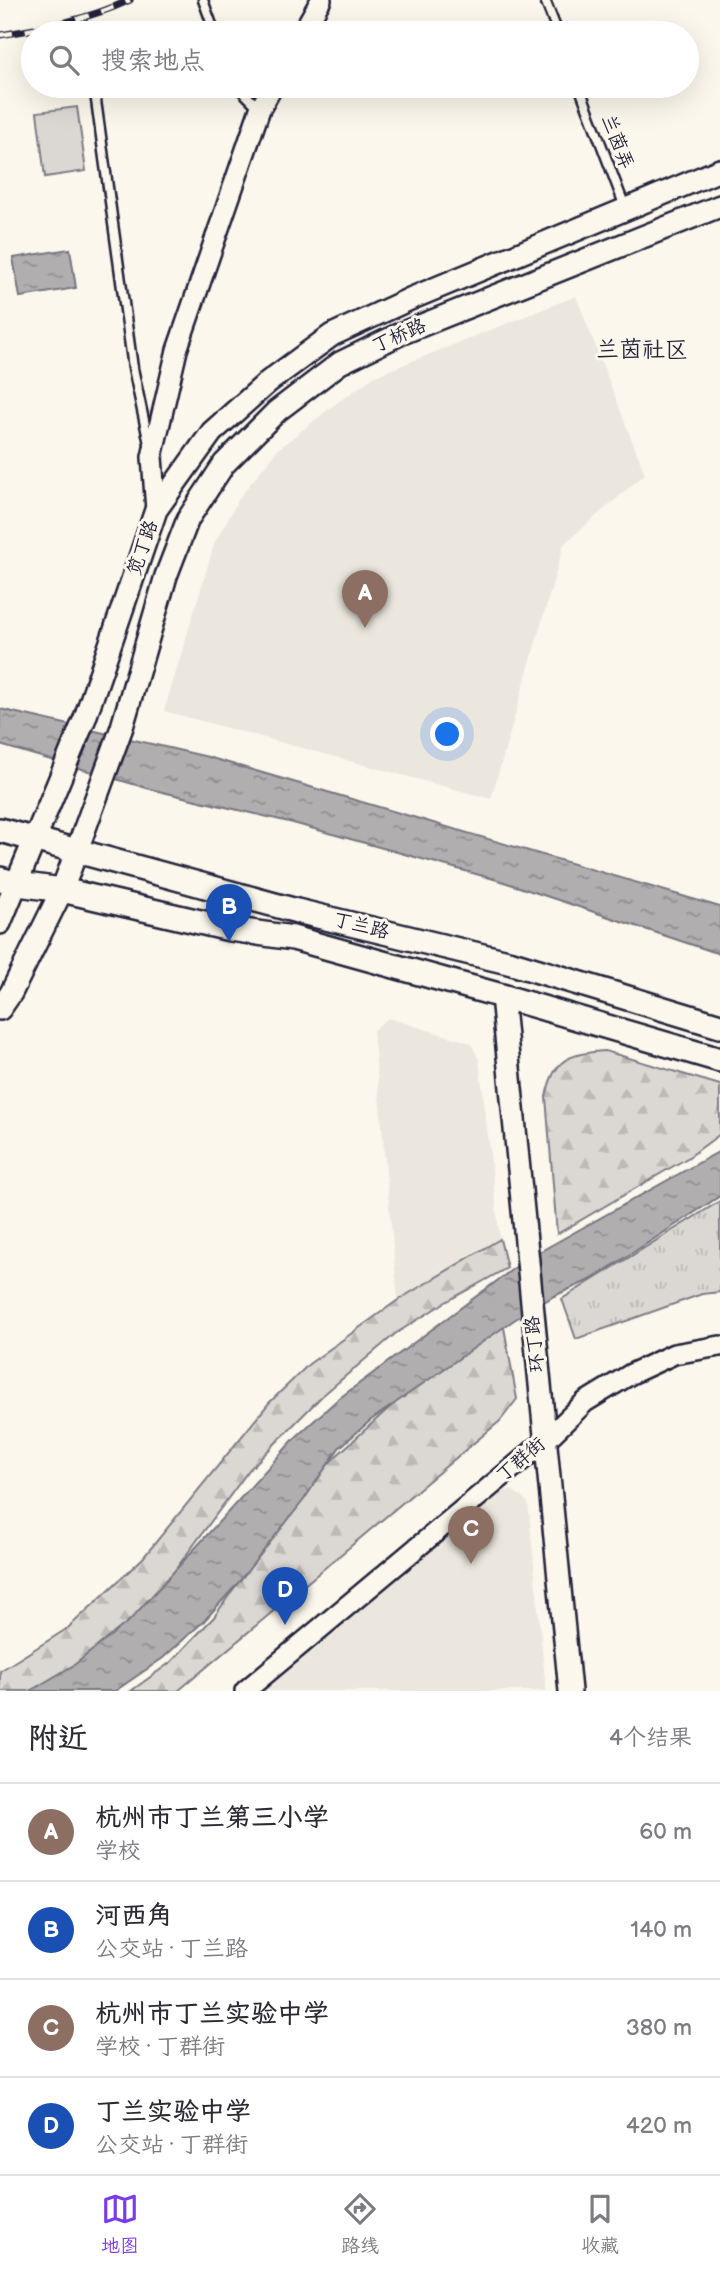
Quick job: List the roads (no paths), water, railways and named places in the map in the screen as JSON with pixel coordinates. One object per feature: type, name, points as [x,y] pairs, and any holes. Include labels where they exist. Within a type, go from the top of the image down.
[{"type":"main road","name":"丁桥路","points":[[156,510],[212,432],[268,382],[332,335],[410,299],[720,170]]},
{"type":"main road","name":"丁桥路","points":[[166,576],[188,519],[224,464],[277,411],[340,363],[400,334],[720,206]]},
{"type":"main road","name":"笕丁路","points":[[0,923],[9,881],[36,840],[85,718],[156,510]]},
{"type":"main road","name":"笕丁路","points":[[0,1009],[11,993],[62,890],[78,850],[121,727],[166,576]]},
{"type":"main road","name":"丁兰路","points":[[0,830],[297,911],[512,963],[720,1026]]},
{"type":"main road","name":"丁兰路","points":[[9,881],[62,890],[230,929],[293,938],[720,1060]]},
{"type":"main road","name":"环丁路","points":[[502,996],[570,1691]]},
{"type":"street","points":[[309,21],[321,0]]},
{"type":"street","name":"笕丁路","points":[[156,510],[152,457],[177,350],[260,109],[266,98]]},
{"type":"street","name":"丁群街","points":[[245,1691],[546,1440],[585,1402],[631,1374],[674,1354],[720,1346]]},
{"type":"lane","points":[[203,0],[211,21]]},
{"type":"lane","points":[[545,0],[553,21]]},
{"type":"lane","points":[[96,98],[133,368],[152,457]]},
{"type":"lane","points":[[249,98],[260,109]]},
{"type":"lane","name":"兰茵弄","points":[[584,98],[626,209]]},
{"type":"water","points":[[70,249],[76,288],[20,297],[13,258]]},
{"type":"water","points":[[0,709],[208,757],[720,907],[720,954],[501,881],[293,823],[150,789],[0,745]]},
{"type":"water","points":[[720,1151],[720,1196],[592,1279],[554,1296],[514,1320],[371,1420],[339,1448],[303,1501],[238,1583],[204,1621],[163,1658],[115,1691],[30,1691],[74,1665],[130,1620],[295,1438],[337,1400],[525,1260]]},
{"type":"railway","points":[[69,21],[130,0]]},
{"type":"railway","points":[[0,35],[21,31]]},
{"type":"place","name":"杭州市丁兰第三小学","points":[[365,628]]},
{"type":"place","name":"河西角","points":[[229,942]]},
{"type":"place","name":"杭州市丁兰实验中学","points":[[471,1564]]},
{"type":"place","name":"丁兰实验中学","points":[[285,1625]]},
{"type":"district","name":"兰茵社区","points":[[642,350]]}]
